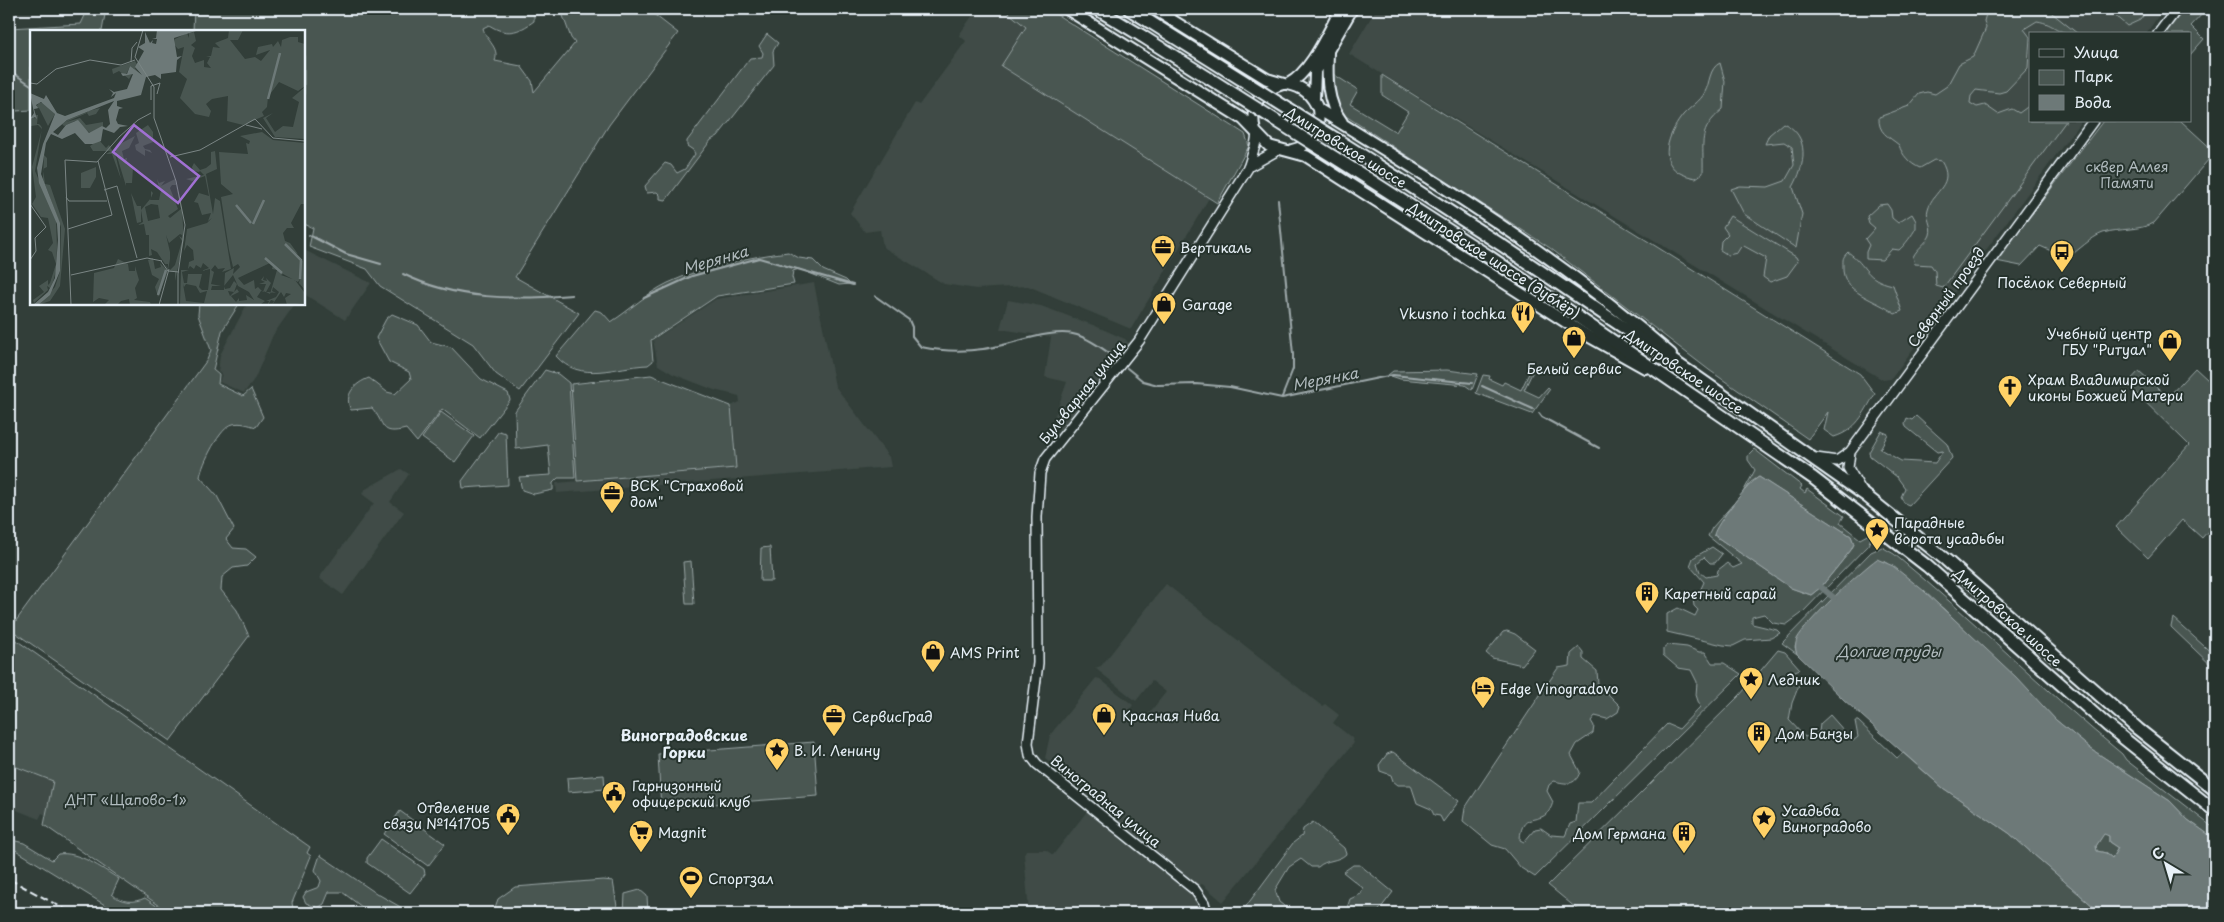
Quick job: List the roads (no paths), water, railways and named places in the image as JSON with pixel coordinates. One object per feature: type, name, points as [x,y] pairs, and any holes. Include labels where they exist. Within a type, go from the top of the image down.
[{"type":"highway","name":"Дмитровское шоссе","points":[[1097,9],[1446,228],[1813,478],[1885,531],[1967,599],[2108,726],[2215,811]]},
{"type":"highway","name":"Дмитровское шоссе","points":[[1128,9],[1447,208],[1811,456],[1865,495],[1952,565],[2138,729],[2215,790]]},
{"type":"main road","points":[[1067,9],[1243,119],[1269,146],[1278,150]]},
{"type":"main road","points":[[1154,9],[1267,79],[1306,90],[1314,99],[1318,109],[1319,125],[1316,133],[1304,145],[1292,150]]},
{"type":"main road","points":[[1256,132],[1253,113],[1256,104],[1267,90],[1299,79],[1341,9]]},
{"type":"main road","points":[[1314,99],[1315,73],[1352,9]]},
{"type":"main road","points":[[1329,49],[1328,91],[1336,115],[1343,124]]},
{"type":"main road","name":"Дмитровское шоссе (дублёр)","points":[[1318,109],[1538,249],[1631,320],[1697,377]]},
{"type":"main road","name":"Дмитровское шоссе (дублёр)","points":[[1278,150],[1292,150],[1306,156],[1600,344],[1683,388]]},
{"type":"street","points":[[2160,32],[2177,9]]},
{"type":"street","name":"Северный проезд","points":[[1850,452],[2092,122]]},
{"type":"street","points":[[1248,168],[1256,146],[1256,132]]},
{"type":"street","points":[[1248,168],[1278,150]]},
{"type":"street","name":"Бульварная улица","points":[[1038,663],[1037,517],[1041,466],[1140,342],[1248,168]]},
{"type":"street","points":[[1811,456],[1833,461],[1850,452]]},
{"type":"street","points":[[1850,452],[1848,461],[1850,473],[1865,495]]},
{"type":"street","name":"Виноградная улица","points":[[1038,663],[1028,744],[1030,755],[1037,764],[1055,779],[1195,890],[1204,903],[1207,913]]},
{"type":"water","points":[[1759,477],[1851,536],[1854,544],[1851,550],[1821,587],[1811,595],[1791,588],[1714,535],[1720,522],[1748,486]]},
{"type":"water","name":"Долгие пруды","points":[[1877,559],[1893,566],[1924,591],[2016,677],[2056,720],[2091,749],[2170,801],[2188,820],[2215,839],[2215,913],[2149,913],[2130,908],[2101,910],[2094,907],[2009,833],[1943,788],[1844,700],[1797,654],[1796,641],[1802,631],[1834,597]],"holes":[[[2104,834],[2109,836],[2109,842],[2118,848],[2112,858],[2106,853],[2097,851],[2096,846]]]},
{"type":"waterway","name":"Мерянка","points":[[9,90],[13,73],[30,84]]},
{"type":"waterway","points":[[1278,200],[1293,354],[1293,369],[1282,397]]},
{"type":"waterway","name":"Мерянка","points":[[309,235],[346,254],[381,264]]},
{"type":"waterway","name":"Мерянка","points":[[644,298],[692,276],[759,258],[853,285]]},
{"type":"waterway","name":"Мерянка","points":[[403,274],[443,289],[486,296],[572,295]]},
{"type":"waterway","name":"Мерянка","points":[[875,296],[909,320],[912,327],[912,336],[921,347],[952,351],[975,350],[1043,335],[1067,333],[1089,340],[1120,361]]},
{"type":"waterway","name":"Мерянка","points":[[1127,368],[1143,381],[1158,385],[1196,384],[1230,387],[1282,398],[1393,375],[1472,383]]},
{"type":"waterway","name":"Мерянка","points":[[1482,386],[1533,409]]},
{"type":"waterway","name":"Мерянка","points":[[1539,413],[1542,417],[1599,448]]},
{"type":"waterway","points":[[1821,587],[1834,598]]},
{"type":"railway","points":[[9,879],[72,913]]},
{"type":"place","name":"Вертикаль","points":[[1163,268]]},
{"type":"place","name":"Посёлок Северный","points":[[2062,273]]},
{"type":"place","name":"Garage","points":[[1164,325]]},
{"type":"place","name":"Vkusno i tochka","points":[[1523,334]]},
{"type":"place","name":"Белый сервис","points":[[1574,359]]},
{"type":"place","name":"Учебный центр ГБУ \"Ритуал\"","points":[[2170,362]]},
{"type":"place","name":"Храм Владимирской иконы Божией Матери","points":[[2010,408]]},
{"type":"place","name":"ВСК \"Страховой дом\"","points":[[612,514]]},
{"type":"place","name":"Парадные ворота усадьбы","points":[[1877,551]]},
{"type":"place","name":"Каретный сарай","points":[[1647,614]]},
{"type":"place","name":"AMS Print","points":[[933,673]]},
{"type":"place","name":"Ледник","points":[[1751,700]]},
{"type":"place","name":"Edge Vinogradovo","points":[[1483,709]]},
{"type":"place","name":"Красная Нива","points":[[1104,736]]},
{"type":"place","name":"СервисГрад","points":[[834,737]]},
{"type":"place","name":"Дом Банзы","points":[[1759,754]]},
{"type":"place","name":"В. И. Ленину","points":[[777,771]]},
{"type":"place","name":"Гарнизонный офицерский клуб","points":[[614,814]]},
{"type":"place","name":"Отделение связи №141705","points":[[508,836]]},
{"type":"place","name":"Усадьба Виноградово","points":[[1764,839]]},
{"type":"place","name":"Magnit","points":[[641,853]]},
{"type":"place","name":"Дом Германа","points":[[1684,854]]},
{"type":"place","name":"Спортзал","points":[[691,899]]},
{"type":"district","name":"Виноградовские Горки","points":[[684,742]]},
{"type":"park label","name":"сквер Аллея Памяти","points":[[2127,174]]},
{"type":"park label","name":"ДНТ «Щапово-1»","points":[[126,799]]}]
